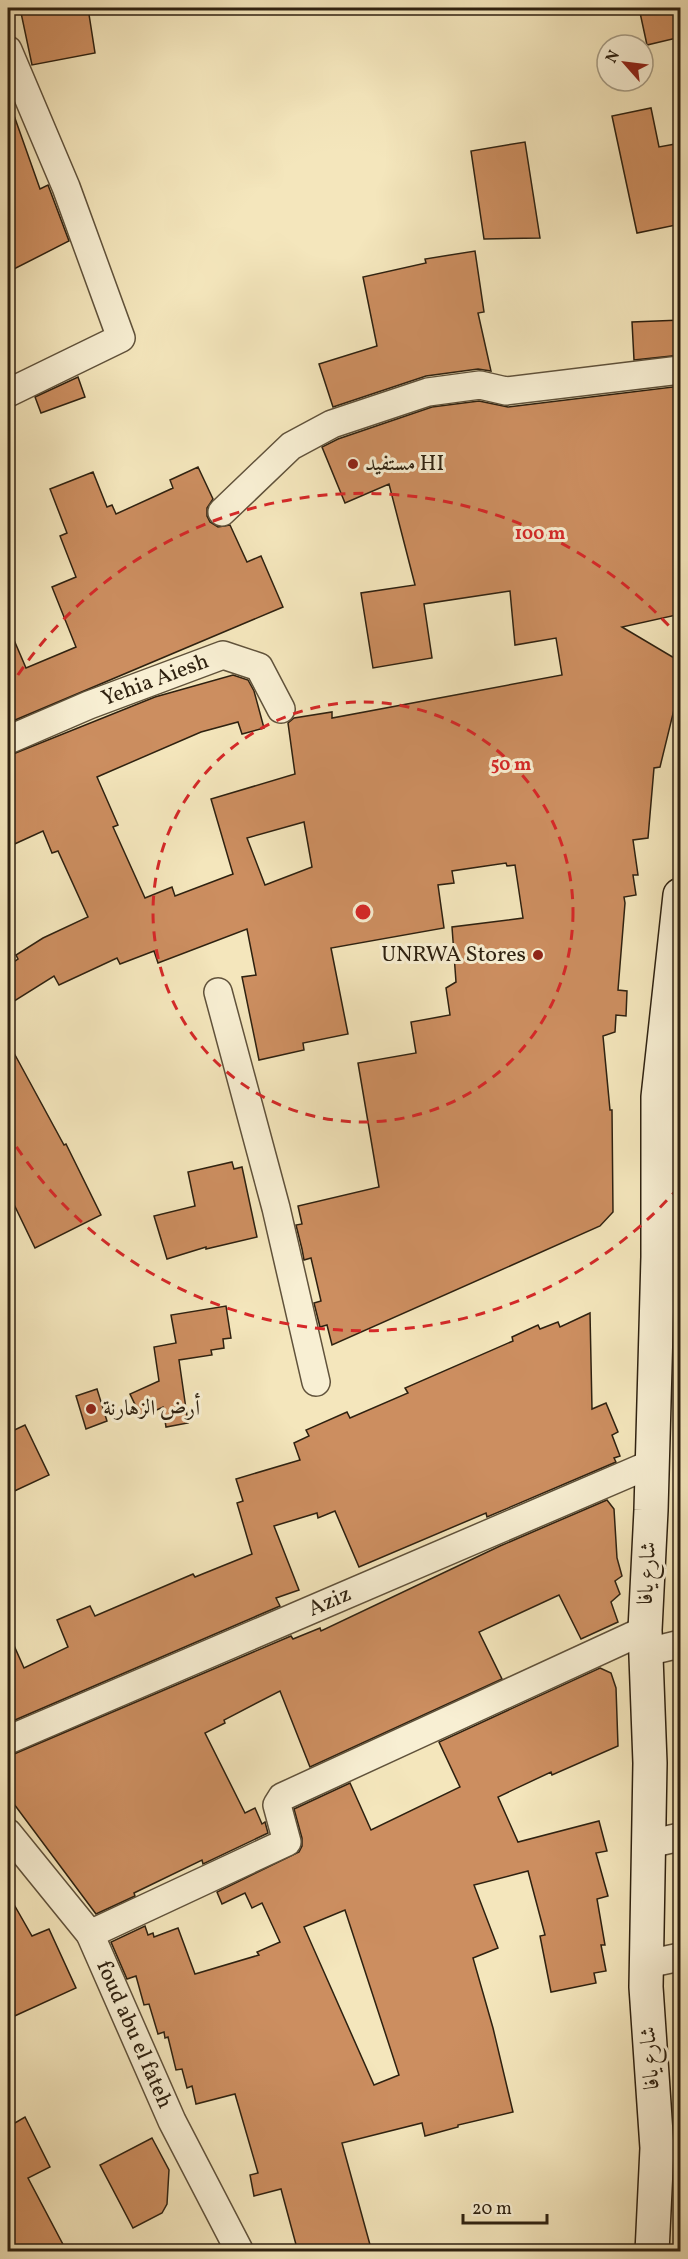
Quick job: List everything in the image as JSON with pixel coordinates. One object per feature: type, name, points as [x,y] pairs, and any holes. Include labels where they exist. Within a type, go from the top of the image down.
[{"type":"street","points":[[8,50],[66,187],[121,338],[8,393]]},
{"type":"street","points":[[222,512],[291,446],[332,424],[428,392],[480,385],[506,391],[681,369]]},
{"type":"street","name":"Yehia Aiesh","points":[[8,740],[89,705],[223,655],[260,668],[281,709]]},
{"type":"street","name":"شارع يافا","points":[[652,2252],[657,2148],[647,1964],[650,1763],[646,1641],[658,1257],[658,1097],[681,895]]},
{"type":"street","points":[[218,992],[276,1208],[316,1382]]},
{"type":"street","name":"Aziz","points":[[8,1740],[651,1464]]},
{"type":"street","points":[[90,1934],[287,1842],[278,1805],[282,1797],[646,1641],[681,1644]]},
{"type":"street","name":"foud abu el fateh","points":[[8,1833],[90,1934],[172,2121],[240,2252]]},
{"type":"street","points":[[649,1844],[681,1837]]},
{"type":"street","points":[[647,1964],[681,1957]]},
{"type":"building","points":[[20,8],[88,8],[95,53],[32,65]]},
{"type":"building","points":[[639,8],[681,8],[681,37],[655,43],[655,33],[644,33]]},
{"type":"building","points":[[11,107],[40,189],[48,185],[69,241],[8,272],[8,108]]},
{"type":"building","points":[[651,108],[659,147],[681,143],[681,224],[637,233],[612,116]]},
{"type":"building","points":[[525,142],[540,238],[484,239],[471,151]]},
{"type":"building","points":[[475,251],[484,312],[478,313],[491,371],[478,369],[426,376],[333,407],[319,364],[377,346],[363,277],[426,263],[425,259]]},
{"type":"building","points":[[681,320],[681,355],[634,360],[632,322]]},
{"type":"building","points":[[78,377],[85,397],[41,413],[35,397]]},
{"type":"building","points":[[681,386],[681,614],[622,627],[681,662],[681,681],[660,767],[654,768],[648,838],[633,840],[638,875],[633,875],[636,895],[624,897],[618,990],[627,991],[626,1016],[616,1015],[615,1032],[603,1036],[610,1110],[612,1110],[613,1212],[600,1226],[332,1345],[327,1325],[320,1327],[314,1303],[321,1301],[311,1258],[304,1260],[296,1225],[302,1224],[298,1206],[379,1187],[358,1063],[416,1053],[411,1022],[450,1015],[446,988],[456,982],[452,927],[523,918],[515,865],[507,866],[506,863],[452,871],[454,883],[438,885],[444,928],[331,948],[348,1034],[303,1043],[304,1050],[259,1060],[242,977],[256,975],[247,929],[158,963],[154,951],[120,964],[117,958],[59,985],[54,976],[8,1005],[8,966],[18,959],[16,955],[43,938],[88,917],[58,851],[52,853],[43,831],[8,847],[8,756],[155,697],[233,675],[248,680],[254,691],[264,728],[242,734],[238,722],[201,732],[97,777],[118,825],[113,827],[145,898],[172,887],[175,896],[233,874],[211,799],[295,774],[288,723],[294,718],[332,712],[332,718],[562,675],[556,638],[515,645],[510,591],[424,604],[432,658],[373,668],[361,593],[415,585],[389,484],[345,503],[322,447],[338,439],[432,407],[479,401],[508,407]],"holes":[[[304,822],[312,867],[265,885],[247,838]]]},
{"type":"building","points":[[198,467],[213,499],[207,508],[210,522],[218,527],[230,525],[247,562],[261,556],[283,607],[8,723],[8,626],[26,668],[76,647],[52,587],[76,577],[60,536],[67,533],[50,489],[93,472],[107,507],[112,505],[116,514],[173,488],[170,480]]},
{"type":"building","points":[[8,1042],[64,1145],[66,1144],[101,1215],[35,1248],[8,1192]]},
{"type":"building","points":[[232,1162],[234,1169],[242,1167],[257,1237],[206,1249],[206,1247],[167,1259],[154,1216],[195,1206],[188,1172]]},
{"type":"building","points":[[226,1306],[231,1338],[223,1339],[224,1348],[211,1350],[212,1355],[179,1360],[188,1423],[166,1427],[163,1407],[141,1417],[130,1394],[159,1381],[154,1347],[176,1343],[171,1315]]},
{"type":"building","points":[[590,1313],[592,1409],[606,1403],[618,1432],[612,1435],[620,1456],[614,1458],[616,1462],[487,1517],[486,1513],[359,1567],[335,1511],[318,1518],[317,1513],[274,1526],[299,1590],[276,1598],[280,1606],[8,1723],[8,1632],[24,1668],[68,1647],[57,1620],[90,1606],[95,1616],[193,1574],[195,1577],[252,1554],[237,1503],[243,1501],[236,1479],[300,1460],[294,1443],[309,1436],[306,1430],[347,1412],[350,1418],[408,1393],[405,1388],[513,1341],[512,1337],[538,1325],[540,1329],[558,1322],[560,1327]]},
{"type":"building","name":"أرض الزهارنة","points":[[97,1389],[107,1421],[86,1429],[76,1396]]},
{"type":"building","points":[[25,1425],[49,1475],[8,1494],[8,1433]]},
{"type":"building","points":[[607,1500],[614,1509],[617,1558],[622,1576],[615,1581],[620,1594],[611,1602],[618,1622],[581,1639],[559,1595],[479,1632],[502,1679],[310,1767],[280,1691],[224,1720],[225,1723],[205,1733],[245,1813],[255,1808],[262,1824],[265,1822],[268,1833],[203,1864],[202,1860],[96,1914],[8,1796],[8,1756],[291,1636],[293,1639],[320,1628],[321,1631],[500,1546]]},
{"type":"building","points":[[600,1668],[611,1673],[616,1688],[618,1746],[552,1775],[551,1772],[498,1797],[518,1842],[599,1821],[607,1851],[596,1853],[608,1896],[597,1899],[605,1945],[601,1945],[606,1971],[594,1973],[596,1983],[551,1992],[540,1936],[545,1935],[528,1871],[474,1885],[498,1948],[473,1958],[513,2112],[458,2125],[458,2127],[425,2136],[422,2123],[342,2143],[372,2252],[298,2252],[281,2189],[254,2196],[250,2175],[258,2173],[235,2094],[196,2104],[192,2086],[187,2088],[182,2069],[176,2070],[168,2037],[165,2038],[164,2032],[158,2034],[149,2004],[144,2005],[136,1976],[127,1979],[111,1942],[145,1926],[148,1935],[153,1933],[154,1937],[178,1928],[195,1974],[259,1955],[257,1952],[280,1942],[262,1903],[252,1908],[245,1893],[222,1904],[217,1892],[299,1852],[302,1838],[294,1809],[350,1783],[371,1830],[460,1787],[439,1742]],"holes":[[[345,1910],[399,2075],[374,2085],[304,1927]]]},
{"type":"building","points":[[8,1894],[32,1936],[49,1929],[76,1988],[8,2019]]},
{"type":"building","points":[[25,2117],[50,2167],[28,2178],[67,2252],[13,2252],[8,2241],[8,2127]]},
{"type":"building","points":[[152,2138],[169,2170],[167,2204],[162,2213],[133,2228],[100,2165]]},
{"type":"place","name":"مستفيد HI","points":[[353,464]]},
{"type":"place","name":"UNRWA Stores","points":[[538,955]]},
{"type":"place","name":"أرض الزهارنة","points":[[91,1409]]}]
